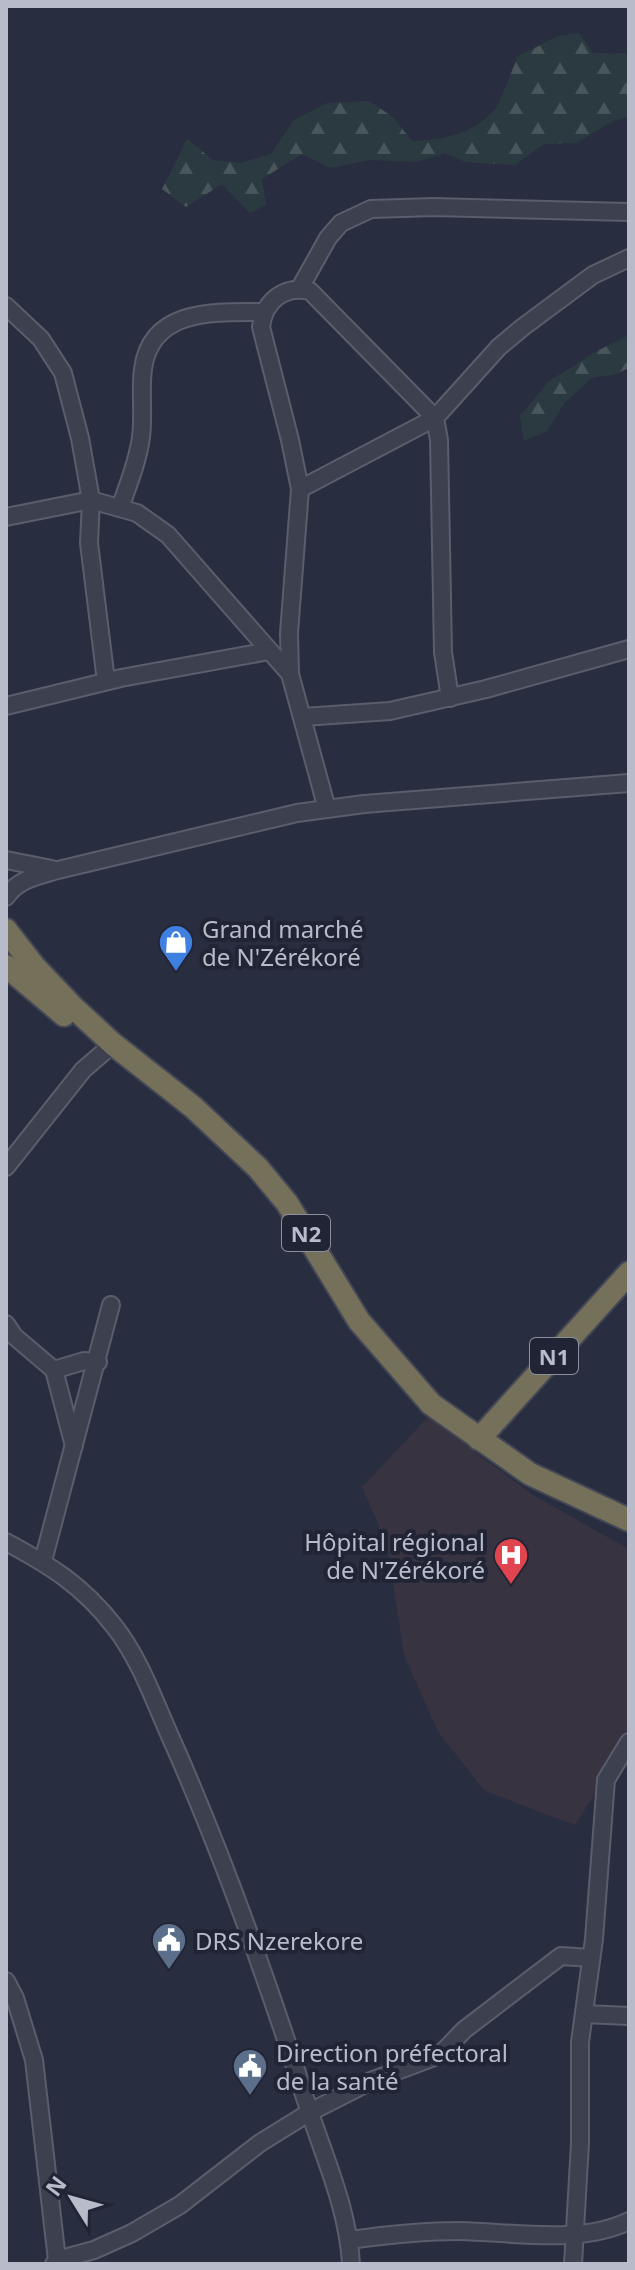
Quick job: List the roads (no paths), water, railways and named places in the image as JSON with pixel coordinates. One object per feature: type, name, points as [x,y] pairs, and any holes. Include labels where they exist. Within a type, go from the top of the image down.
[{"type":"highway","name":"N2","points":[[6,930],[57,991],[113,1044],[193,1107],[258,1168],[287,1203],[359,1321],[431,1404],[479,1439]]},
{"type":"highway","name":"N2","points":[[6,966],[70,1019],[113,1044]]},
{"type":"highway","name":"N1","points":[[479,1439],[629,1273]]},
{"type":"highway","points":[[479,1439],[530,1474],[629,1520]]},
{"type":"street","points":[[300,288],[328,238],[341,223],[371,209],[434,207],[629,212]]},
{"type":"street","points":[[300,489],[435,418],[499,347],[523,327],[593,275],[629,258]]},
{"type":"street","points":[[327,809],[290,674],[289,633],[300,489],[261,327],[263,312],[272,300],[288,289],[310,291],[435,418],[439,440],[443,652],[450,698]]},
{"type":"street","points":[[6,306],[41,339],[63,373],[80,438],[91,500],[89,543],[106,681]]},
{"type":"street","points":[[120,508],[141,437],[142,372],[153,338],[166,325],[183,318],[263,312]]},
{"type":"street","points":[[6,517],[91,500],[137,513],[168,535],[290,674]]},
{"type":"street","points":[[303,717],[390,711],[450,698],[629,649]]},
{"type":"street","points":[[6,706],[106,681],[269,651]]},
{"type":"street","points":[[6,897],[12,888],[22,882],[58,870],[297,813],[629,783]]},
{"type":"street","points":[[6,860],[58,870]]},
{"type":"street","points":[[6,1167],[83,1070],[113,1044]]},
{"type":"street","points":[[43,1561],[111,1305]]},
{"type":"street","points":[[6,1324],[14,1336],[54,1370],[74,1446]]},
{"type":"street","points":[[54,1370],[84,1361],[98,1362]]},
{"type":"street","points":[[6,1542],[64,1574],[94,1602],[117,1629],[145,1679],[189,1779],[274,2001],[336,2184],[350,2240],[351,2264]]},
{"type":"street","points":[[573,2264],[580,2143],[580,2042],[591,1958],[606,1780],[629,1742]]},
{"type":"street","points":[[6,1982],[15,1998],[34,2060],[55,2262],[94,2250],[132,2233],[180,2205],[260,2143],[310,2112],[373,2080],[440,2055],[464,2030],[561,1956],[591,1958]]},
{"type":"street","points":[[584,2014],[629,2016]]},
{"type":"street","points":[[350,2240],[418,2231],[574,2233],[611,2230],[629,2221]]},
{"type":"place","name":"Grand marché de N'Zérékoré","points":[[176,973]]},
{"type":"place","name":"Hôpital régional de N'Zérékoré","points":[[511,1586]]},
{"type":"place","name":"DRS Nzerekore","points":[[169,1971]]},
{"type":"place","name":"Direction préfectoral de la santé","points":[[250,2097]]}]
